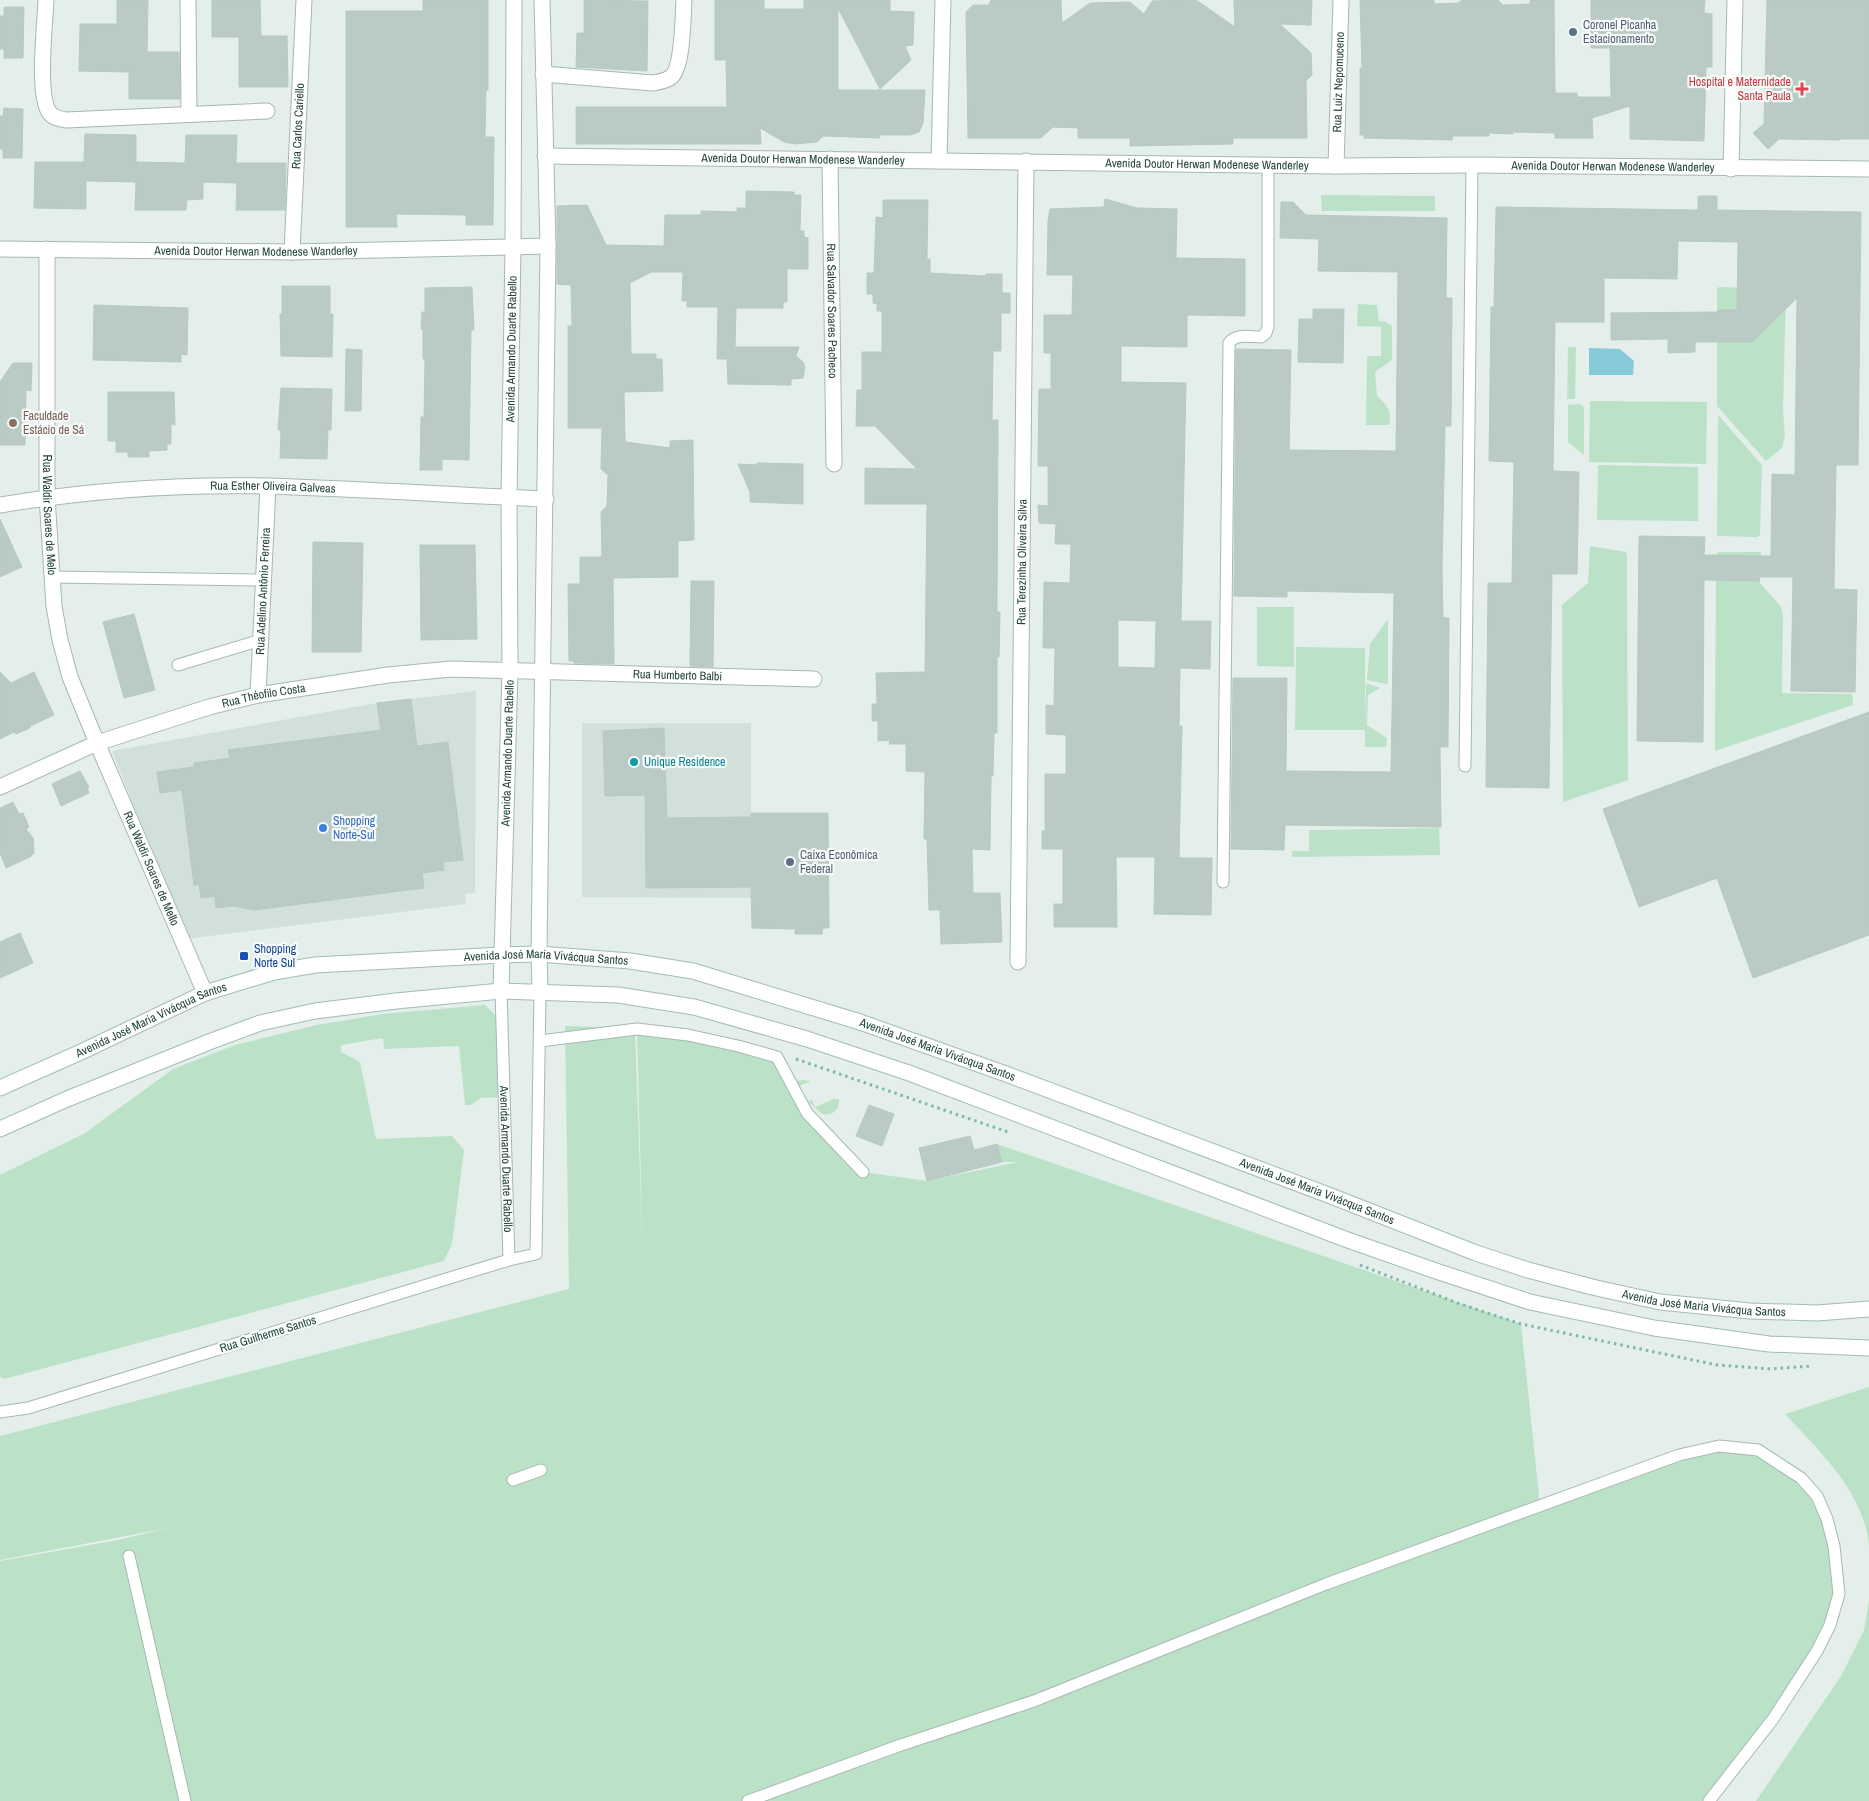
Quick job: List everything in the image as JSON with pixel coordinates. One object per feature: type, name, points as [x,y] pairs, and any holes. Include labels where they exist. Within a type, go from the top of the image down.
[{"type":"street","points":[[46,0],[43,84],[46,106],[53,116],[66,120],[267,110]]},
{"type":"street","points":[[188,0],[189,114]]},
{"type":"street","name":"Rua Carlos Cariello","points":[[292,252],[304,0]]},
{"type":"street","name":"Avenida Armando Duarte Rabello","points":[[501,991],[510,671],[509,498],[514,0]]},
{"type":"street","points":[[540,991],[541,673],[546,499],[548,246],[542,0]]},
{"type":"street","points":[[543,74],[652,83],[673,76],[678,65],[684,0]]},
{"type":"street","points":[[939,160],[943,0]]},
{"type":"street","name":"Rua Luiz Nepomuceno","points":[[1336,166],[1341,0]]},
{"type":"street","points":[[1731,169],[1735,0]]},
{"type":"street","name":"Avenida Doutor Herwan Modenese Wanderley","points":[[545,156],[1336,166],[1472,165],[1869,169]]},
{"type":"street","name":"Rua Salvador Soares Pacheco","points":[[830,159],[834,464]]},
{"type":"street","name":"Rua Terezinha Oliveira Silva","points":[[1018,962],[1026,161]]},
{"type":"street","points":[[513,246],[548,246]]},
{"type":"street","name":"Avenida Doutor Herwan Modenese Wanderley","points":[[0,249],[292,252],[513,246]]},
{"type":"street","name":"Rua Waldir Soares de Melo","points":[[48,249],[47,498],[54,606],[68,668],[97,743]]},
{"type":"street","name":"Rua Esther Oliveira Galveas","points":[[0,505],[122,490],[268,486],[546,499]]},
{"type":"street","name":"Rua Adelino Antônio Ferreira","points":[[258,695],[268,486]]},
{"type":"street","name":"Rua Théofilo Costa","points":[[0,787],[97,743],[208,707],[258,695],[388,675],[451,670],[541,673]]},
{"type":"street","name":"Rua Humberto Balbi","points":[[541,673],[814,679]]},
{"type":"street","name":"Rua Waldir Soares de Mello","points":[[97,743],[205,993]]},
{"type":"street","name":"Avenida José Maria Vivácqua Santos","points":[[0,1088],[205,993],[274,972],[315,965],[502,955],[539,954],[630,961],[693,971],[860,1022],[1015,1077],[1528,1270],[1660,1302],[1750,1311],[1817,1312],[1869,1309]]},
{"type":"street","points":[[0,1129],[144,1067],[260,1023],[324,1010],[501,991],[618,995],[694,1007],[808,1038],[909,1073],[1345,1239],[1530,1302],[1654,1328],[1770,1344],[1869,1348]]},
{"type":"lane","points":[[1223,882],[1229,343],[1238,336],[1261,337],[1268,328],[1268,164]]},
{"type":"lane","points":[[1465,766],[1472,165]]},
{"type":"lane","points":[[52,577],[264,580]]},
{"type":"lane","points":[[178,665],[261,640]]},
{"type":"lane","name":"Avenida Armando Duarte Rabello","points":[[501,991],[509,1260]]},
{"type":"lane","points":[[540,991],[540,1040],[637,1029],[688,1035],[776,1057],[807,1113],[863,1172]]},
{"type":"lane","name":"Rua Guilherme Santos","points":[[0,1412],[28,1408],[509,1260],[536,1254],[540,1040]]},
{"type":"lane","points":[[748,1801],[898,1746],[1034,1701],[1326,1584],[1679,1456],[1719,1446],[1758,1450],[1801,1478],[1818,1496],[1827,1519],[1834,1546],[1838,1594],[1830,1625],[1817,1651],[1773,1719],[1709,1801]]},
{"type":"lane","points":[[512,1480],[541,1470]]},
{"type":"lane","points":[[129,1556],[185,1801]]},
{"type":"shaded area","name":"Shopping Norte-Sul","points":[[476,691],[475,893],[465,894],[466,904],[186,939],[112,751],[377,703]]},
{"type":"shaded area","points":[[582,723],[751,723],[751,898],[582,897]]},
{"type":"green space","points":[[1321,195],[1435,196],[1435,211],[1322,211]]},
{"type":"green space","points":[[1719,287],[1781,289],[1786,293],[1783,410],[1785,436],[1782,448],[1766,461],[1717,406],[1717,289]]},
{"type":"green space","points":[[1358,304],[1377,305],[1379,321],[1386,322],[1392,326],[1392,360],[1375,372],[1377,396],[1388,409],[1390,416],[1389,425],[1366,425],[1367,358],[1368,356],[1381,356],[1381,327],[1357,326]]},
{"type":"green space","points":[[1568,347],[1576,347],[1575,399],[1567,399]]},
{"type":"green space","points":[[1590,401],[1707,402],[1706,464],[1589,462]]},
{"type":"green space","points":[[1579,404],[1584,407],[1584,455],[1568,442],[1568,405]]},
{"type":"green space","points":[[1718,415],[1762,465],[1760,535],[1757,537],[1717,536]]},
{"type":"green space","points":[[1598,465],[1698,467],[1698,521],[1597,520]]},
{"type":"green space","points":[[1590,546],[1626,552],[1627,556],[1628,780],[1563,802],[1562,605],[1588,583]]},
{"type":"green space","points":[[1719,552],[1761,552],[1760,583],[1781,607],[1783,614],[1782,693],[1852,694],[1853,705],[1715,751],[1716,554]]},
{"type":"green space","points":[[1257,607],[1294,607],[1294,667],[1257,666]]},
{"type":"green space","points":[[1388,619],[1388,683],[1386,684],[1367,680],[1370,644]]},
{"type":"green space","points":[[1296,647],[1365,648],[1365,727],[1366,683],[1380,688],[1368,695],[1367,725],[1387,738],[1386,747],[1365,747],[1365,730],[1295,730]]},
{"type":"green space","points":[[1439,828],[1440,855],[1292,857],[1292,851],[1309,851],[1309,830]]},
{"type":"green space","points":[[485,1005],[496,1016],[504,1097],[481,1098],[471,1105],[465,1105],[459,1046],[384,1049],[383,1038],[341,1045],[341,1052],[360,1062],[376,1139],[452,1136],[464,1150],[452,1244],[444,1261],[4,1379],[0,1377],[0,1175],[85,1133],[173,1069],[235,1045],[317,1025],[383,1014]]},
{"type":"green space","points":[[565,1026],[635,1028],[643,1260],[637,1029],[777,1057],[793,1081],[811,1081],[801,1085],[800,1088],[808,1101],[812,1100],[815,1107],[834,1099],[839,1099],[835,1111],[829,1114],[822,1114],[795,1090],[863,1172],[927,1181],[1018,1162],[1002,1162],[997,1144],[1521,1324],[1540,1506],[1719,1446],[1758,1450],[1817,1496],[1839,1594],[1817,1651],[1709,1801],[0,1801],[0,1561],[118,1540],[168,1528],[0,1560],[0,1436],[569,1289]]},
{"type":"green space","points":[[1869,1387],[1869,1545],[1865,1525],[1849,1490],[1825,1458],[1785,1414]]},
{"type":"green space","points":[[1869,1600],[1869,1801],[1756,1801],[1841,1676],[1864,1630]]},
{"type":"water","points":[[1589,348],[1620,349],[1634,361],[1633,375],[1589,375]]},
{"type":"building","points":[[117,0],[148,0],[147,52],[179,52],[180,99],[129,99],[129,72],[79,71],[80,24],[117,24]]},
{"type":"building","points":[[212,0],[260,0],[261,36],[287,36],[288,87],[239,87],[239,37],[212,37]]},
{"type":"building","points":[[423,0],[488,0],[488,90],[486,90],[485,137],[494,137],[493,225],[466,225],[466,215],[396,214],[397,227],[346,227],[346,11],[423,11]]},
{"type":"building","points":[[584,0],[648,1],[647,71],[576,67],[577,33],[584,33]]},
{"type":"building","points":[[715,0],[764,0],[764,9],[804,9],[804,0],[890,0],[890,11],[914,12],[913,45],[905,46],[911,60],[880,89],[838,8],[838,90],[925,90],[923,123],[919,132],[910,135],[879,135],[880,138],[823,136],[817,142],[795,144],[784,142],[760,128],[761,144],[576,144],[576,107],[727,107],[726,60],[715,60]]},
{"type":"building","points":[[991,0],[1061,0],[1062,23],[1090,3],[1130,2],[1144,14],[1152,1],[1196,0],[1235,27],[1234,0],[1312,0],[1311,25],[1280,24],[1311,53],[1312,75],[1306,81],[1307,138],[1233,138],[1233,144],[1130,146],[1130,138],[1078,138],[1078,128],[1053,127],[1041,138],[968,138],[966,12],[973,5],[989,5]]},
{"type":"building","points":[[1360,0],[1434,0],[1434,4],[1458,3],[1462,0],[1498,0],[1503,5],[1530,4],[1530,0],[1554,0],[1555,93],[1577,93],[1577,97],[1611,97],[1610,48],[1591,48],[1591,0],[1705,0],[1704,13],[1712,14],[1712,67],[1706,67],[1704,141],[1630,139],[1630,106],[1592,118],[1593,138],[1555,138],[1555,133],[1513,132],[1513,134],[1489,133],[1489,136],[1453,136],[1452,140],[1364,138],[1364,135],[1360,135],[1360,68],[1362,68]]},
{"type":"building","points":[[1767,0],[1869,0],[1869,139],[1779,139],[1768,149],[1753,133],[1764,124]]},
{"type":"building","points":[[4,7],[24,7],[23,58],[4,58],[4,49],[0,49],[0,16],[4,16]]},
{"type":"building","points":[[4,108],[23,109],[22,158],[3,158],[3,149],[0,149],[0,116],[3,116]]},
{"type":"building","points":[[85,134],[136,135],[136,162],[185,163],[186,135],[237,135],[236,163],[286,163],[285,210],[236,210],[237,183],[203,182],[203,199],[187,200],[186,210],[135,210],[136,182],[86,181],[86,209],[34,208],[35,162],[84,162]]},
{"type":"building","points":[[746,191],[794,192],[794,195],[801,195],[800,231],[804,231],[804,237],[808,238],[808,269],[787,269],[787,302],[783,302],[783,308],[736,308],[735,347],[799,347],[796,356],[803,362],[805,367],[803,378],[791,379],[791,385],[728,384],[727,359],[717,359],[718,307],[687,307],[687,301],[682,301],[683,272],[651,272],[630,283],[631,354],[656,354],[656,359],[662,359],[663,391],[624,392],[625,440],[626,442],[670,448],[670,441],[693,440],[694,540],[678,541],[678,577],[613,578],[614,664],[574,663],[574,661],[569,661],[568,584],[580,584],[580,557],[602,557],[601,512],[607,506],[608,475],[601,469],[602,428],[568,428],[568,326],[572,326],[571,285],[557,284],[557,206],[587,205],[606,245],[664,246],[665,215],[701,215],[701,211],[737,212],[737,208],[746,208]]},
{"type":"building","points":[[1698,196],[1717,196],[1717,210],[1861,212],[1858,465],[1836,465],[1834,589],[1857,590],[1855,692],[1791,691],[1793,577],[1759,577],[1759,581],[1704,580],[1703,742],[1637,741],[1639,536],[1705,537],[1704,555],[1771,556],[1772,474],[1795,475],[1797,298],[1752,342],[1695,342],[1695,352],[1668,353],[1668,339],[1611,340],[1611,313],[1718,312],[1718,310],[1737,310],[1738,242],[1678,241],[1677,279],[1604,278],[1604,322],[1555,322],[1553,471],[1579,472],[1577,574],[1552,574],[1549,788],[1486,787],[1488,583],[1512,583],[1514,462],[1489,461],[1491,307],[1494,307],[1496,207],[1698,210]]},
{"type":"building","points":[[1105,199],[1137,208],[1177,209],[1176,258],[1245,259],[1245,316],[1187,315],[1187,347],[1121,346],[1121,382],[1186,383],[1181,621],[1211,621],[1210,669],[1180,668],[1179,726],[1182,726],[1179,858],[1212,858],[1211,915],[1154,914],[1155,857],[1116,857],[1117,927],[1054,927],[1054,904],[1063,904],[1063,849],[1042,849],[1042,831],[1045,831],[1045,774],[1066,774],[1066,735],[1046,734],[1046,705],[1054,706],[1055,648],[1043,648],[1044,582],[1070,583],[1071,544],[1055,544],[1056,524],[1039,523],[1038,505],[1048,506],[1048,466],[1038,466],[1039,389],[1051,389],[1051,353],[1044,353],[1044,315],[1072,315],[1073,275],[1047,275],[1048,221],[1050,209],[1104,207]],"holes":[[[1118,620],[1156,621],[1155,668],[1118,667]]]},
{"type":"building","points":[[883,200],[928,200],[927,259],[930,259],[930,273],[986,276],[986,274],[1002,274],[1002,293],[1010,293],[1010,313],[1001,313],[1001,351],[993,351],[992,420],[998,420],[997,612],[1000,612],[999,657],[997,657],[997,733],[994,733],[993,776],[991,776],[990,850],[972,849],[973,893],[1000,893],[1002,942],[941,944],[940,910],[929,910],[927,839],[924,839],[925,772],[906,771],[906,744],[889,744],[890,740],[878,741],[878,721],[872,721],[872,704],[877,704],[876,673],[925,672],[927,504],[865,504],[865,468],[917,469],[875,426],[856,426],[857,390],[862,390],[862,352],[882,352],[882,311],[877,311],[877,304],[873,303],[873,294],[867,294],[867,273],[874,273],[876,217],[883,218]]},
{"type":"building","points":[[1281,202],[1293,202],[1306,215],[1447,218],[1446,298],[1452,298],[1451,426],[1445,426],[1442,571],[1443,618],[1449,618],[1448,747],[1440,747],[1441,827],[1285,825],[1284,850],[1231,849],[1233,678],[1287,678],[1286,771],[1391,772],[1394,593],[1287,591],[1287,597],[1234,596],[1236,349],[1291,350],[1289,450],[1396,451],[1398,272],[1318,271],[1319,239],[1280,238]]},
{"type":"building","points":[[282,286],[330,286],[330,314],[333,314],[332,357],[281,356],[280,314],[282,315]]},
{"type":"building","points":[[472,287],[474,330],[471,330],[469,460],[442,459],[442,470],[420,470],[421,417],[424,417],[425,359],[423,359],[423,330],[421,329],[422,312],[425,312],[425,288]]},
{"type":"building","points":[[94,305],[188,308],[187,355],[181,354],[181,362],[93,360]]},
{"type":"building","points":[[1313,309],[1344,309],[1343,363],[1298,362],[1299,319],[1313,319]]},
{"type":"building","points":[[346,349],[362,350],[361,411],[345,411]]},
{"type":"building","name":"Faculdade Estácio de Sá","points":[[13,363],[32,363],[31,391],[26,390],[25,445],[0,445],[0,382]]},
{"type":"building","points":[[281,388],[332,389],[331,430],[328,430],[327,459],[280,458],[281,430],[278,430]]},
{"type":"building","points":[[108,392],[174,392],[175,425],[171,424],[171,444],[167,444],[167,450],[149,451],[149,457],[128,457],[128,452],[116,452],[116,441],[108,441]]},
{"type":"building","points":[[757,463],[803,464],[803,504],[750,502],[750,492],[738,464],[757,465]]},
{"type":"building","points":[[0,519],[22,567],[0,577]]},
{"type":"building","points":[[313,542],[363,543],[361,652],[312,652]]},
{"type":"building","points":[[420,545],[475,545],[477,639],[421,640]]},
{"type":"building","points":[[691,581],[714,581],[713,667],[690,666]]},
{"type":"building","points":[[134,614],[155,690],[124,698],[103,622]]},
{"type":"building","points":[[0,672],[11,683],[34,672],[54,715],[30,726],[30,728],[16,734],[14,732],[0,739]]},
{"type":"building","name":"Shopping Norte-Sul","points":[[411,699],[417,746],[448,742],[463,860],[443,862],[444,870],[422,873],[424,888],[254,910],[234,906],[216,908],[215,896],[201,898],[199,885],[194,885],[182,790],[160,793],[157,772],[194,767],[194,763],[230,758],[228,750],[381,730],[377,703]]},
{"type":"building","points":[[1869,712],[1869,935],[1753,978],[1717,878],[1639,907],[1603,809]]},
{"type":"building","points":[[664,728],[667,818],[751,817],[751,813],[828,813],[829,928],[823,928],[822,934],[795,934],[795,929],[752,928],[751,887],[646,888],[645,795],[605,796],[603,731]]},
{"type":"building","points":[[80,771],[89,787],[87,787],[89,793],[61,806],[52,784]]},
{"type":"building","points":[[13,802],[19,814],[23,813],[29,827],[26,829],[33,838],[34,853],[30,857],[6,868],[0,853],[0,808]]},
{"type":"building","points":[[20,933],[33,963],[0,978],[0,942]]},
{"type":"building","points":[[869,1105],[894,1114],[882,1146],[856,1136]]},
{"type":"building","points":[[970,1136],[974,1150],[997,1144],[1002,1162],[927,1181],[919,1148]]},
{"type":"place","name":"Coronel Picanha Estacionamento","points":[[1573,32]]},
{"type":"place","name":"Hospital e Maternidade Santa Paula","points":[[1802,89]]},
{"type":"place","name":"Faculdade Estácio de Sá","points":[[13,423]]},
{"type":"place","name":"Unique Residence","points":[[634,762]]},
{"type":"place","name":"Shopping Norte-Sul","points":[[323,828]]},
{"type":"place","name":"Caixa Econômica Federal","points":[[790,862]]},
{"type":"place","name":"Shopping Norte Sul","points":[[244,956]]}]
